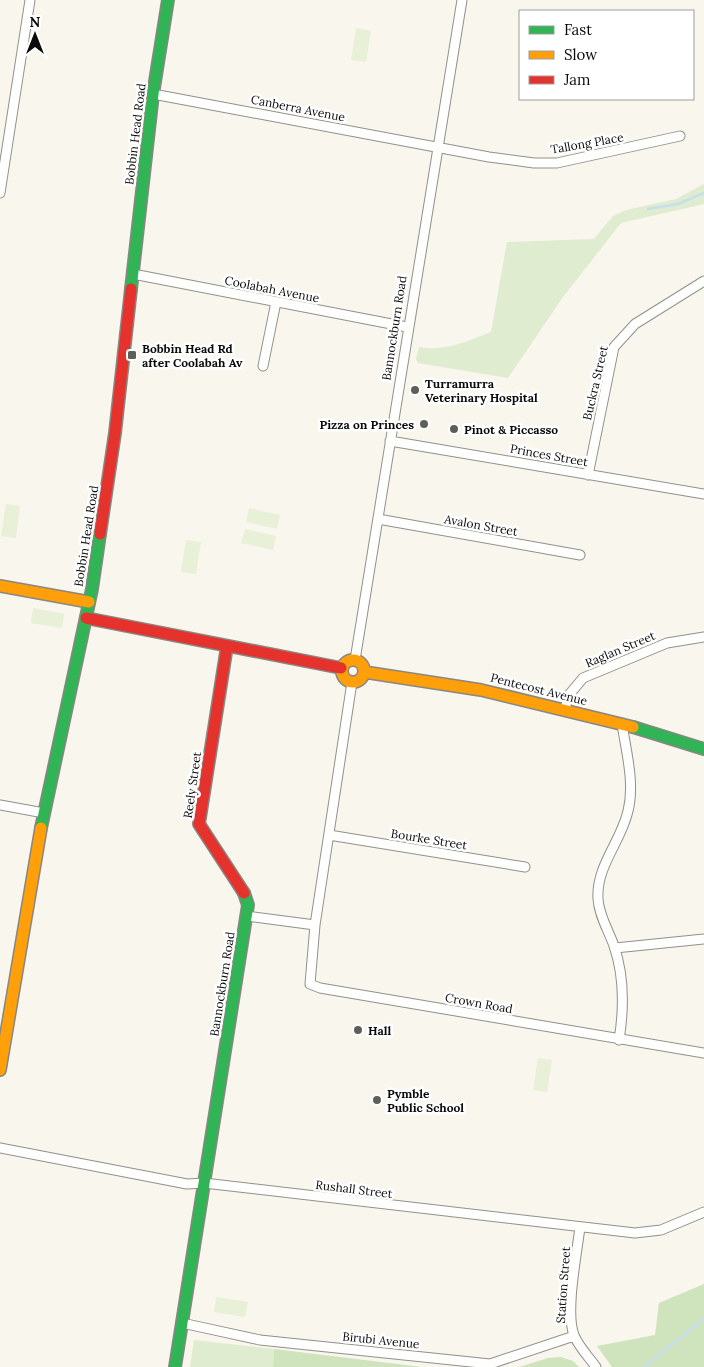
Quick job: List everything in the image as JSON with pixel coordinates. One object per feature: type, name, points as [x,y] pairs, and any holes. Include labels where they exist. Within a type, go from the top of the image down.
[{"type":"street","points":[[0,193],[2,161],[30,0]]},
{"type":"street","name":"Bobbin Head Road","points":[[0,1070],[44,813],[89,602],[115,433],[153,94],[168,0]]},
{"type":"street","name":"Bannockburn Road","points":[[355,660],[407,327],[462,0]]},
{"type":"street","name":"Canberra Avenue","points":[[153,94],[438,147]]},
{"type":"street","name":"Tallong Place","points":[[438,147],[534,163],[557,163],[680,136]]},
{"type":"street","name":"Coolabah Avenue","points":[[133,274],[407,327]]},
{"type":"street","name":"Buckra Street","points":[[588,475],[614,346],[635,324],[704,281]]},
{"type":"street","points":[[263,366],[276,302]]},
{"type":"street","name":"Princes Street","points":[[390,441],[704,494]]},
{"type":"street","name":"Avalon Street","points":[[378,520],[580,555]]},
{"type":"street","points":[[0,586],[89,602]]},
{"type":"street","points":[[86,618],[342,668]]},
{"type":"street","name":"Raglan Street","points":[[565,710],[568,696],[583,678],[667,643],[704,637]]},
{"type":"street","name":"Reely Street","points":[[227,646],[199,824],[246,896],[247,916]]},
{"type":"street","points":[[355,660],[362,664],[364,672],[361,679],[352,682],[344,679],[342,668],[346,662],[355,660]]},
{"type":"street","name":"Pentecost Avenue","points":[[364,672],[482,690],[622,724],[704,749]]},
{"type":"street","points":[[247,916],[315,925],[352,682]]},
{"type":"street","points":[[619,1040],[623,993],[615,948],[599,910],[598,888],[603,867],[624,826],[629,810],[629,769],[622,724]]},
{"type":"street","points":[[0,805],[44,813]]},
{"type":"street","name":"Bourke Street","points":[[329,835],[525,867]]},
{"type":"street","name":"Bannockburn Road","points":[[175,1367],[247,916]]},
{"type":"street","name":"Crown Road","points":[[315,925],[310,984],[320,988],[704,1053]]},
{"type":"street","points":[[615,948],[704,939]]},
{"type":"street","name":"Rushall Street","points":[[0,1148],[187,1184],[204,1183],[580,1227],[648,1232],[661,1230],[704,1212]]},
{"type":"street","name":"Station Street","points":[[580,1227],[571,1311],[574,1336],[596,1367]]},
{"type":"street","name":"Birubi Avenue","points":[[182,1322],[260,1340],[490,1364],[574,1336]]},
{"type":"green space","points":[[356,28],[371,31],[366,62],[351,60]]},
{"type":"green space","points":[[704,184],[704,204],[621,223],[563,297],[508,378],[418,363],[416,359],[419,347],[447,347],[491,332],[507,242],[594,239],[613,216],[626,210],[676,199]]},
{"type":"green space","points":[[6,504],[20,506],[16,538],[1,536]]},
{"type":"green space","points":[[249,508],[280,515],[277,529],[246,522]]},
{"type":"green space","points":[[245,529],[276,536],[273,550],[241,543]]},
{"type":"green space","points":[[186,540],[201,542],[196,574],[181,572]]},
{"type":"green space","points":[[33,608],[64,614],[62,628],[31,623]]},
{"type":"green space","points":[[538,1058],[552,1060],[547,1092],[533,1090]]},
{"type":"green space","points":[[704,1284],[704,1367],[612,1367],[597,1346],[655,1335],[659,1303]]},
{"type":"green space","points":[[216,1297],[248,1302],[245,1317],[214,1312]]},
{"type":"green space","points":[[194,1340],[274,1349],[273,1367],[190,1367]]},
{"type":"green space","points":[[274,1349],[422,1367],[273,1367]]},
{"type":"green space","points":[[561,1357],[573,1361],[579,1367],[519,1367],[548,1358]]},
{"type":"waterway","points":[[648,209],[678,204],[704,193]]},
{"type":"waterway","points":[[644,1367],[704,1319]]},
{"type":"traffic: fast","points":[[131,289],[153,94],[168,0]]},
{"type":"traffic: fast","points":[[41,828],[92,589],[100,534]]},
{"type":"traffic: fast","points":[[633,727],[704,749]]},
{"type":"traffic: fast","points":[[175,1367],[248,905],[244,893]]},
{"type":"traffic: slow","points":[[0,586],[89,602]]},
{"type":"traffic: slow","points":[[353,660],[361,663],[364,671],[361,679],[353,682],[345,679],[342,671],[345,663],[353,660]]},
{"type":"traffic: slow","points":[[364,672],[481,690],[633,727]]},
{"type":"traffic: slow","points":[[0,1070],[41,828]]},
{"type":"traffic: jam","points":[[100,534],[115,433],[131,289]]},
{"type":"traffic: jam","points":[[86,618],[341,668]]},
{"type":"traffic: jam","points":[[227,646],[199,824],[244,893]]},
{"type":"place","name":"Bobbin Head Rd after Coolabah Av","points":[[132,355]]},
{"type":"place","name":"Turramurra Veterinary Hospital","points":[[415,390]]},
{"type":"place","name":"Pizza on Princes","points":[[424,424]]},
{"type":"place","name":"Pinot & Piccasso","points":[[454,429]]},
{"type":"place","name":"Hall","points":[[358,1030]]},
{"type":"place","name":"Pymble Public School","points":[[377,1100]]}]
